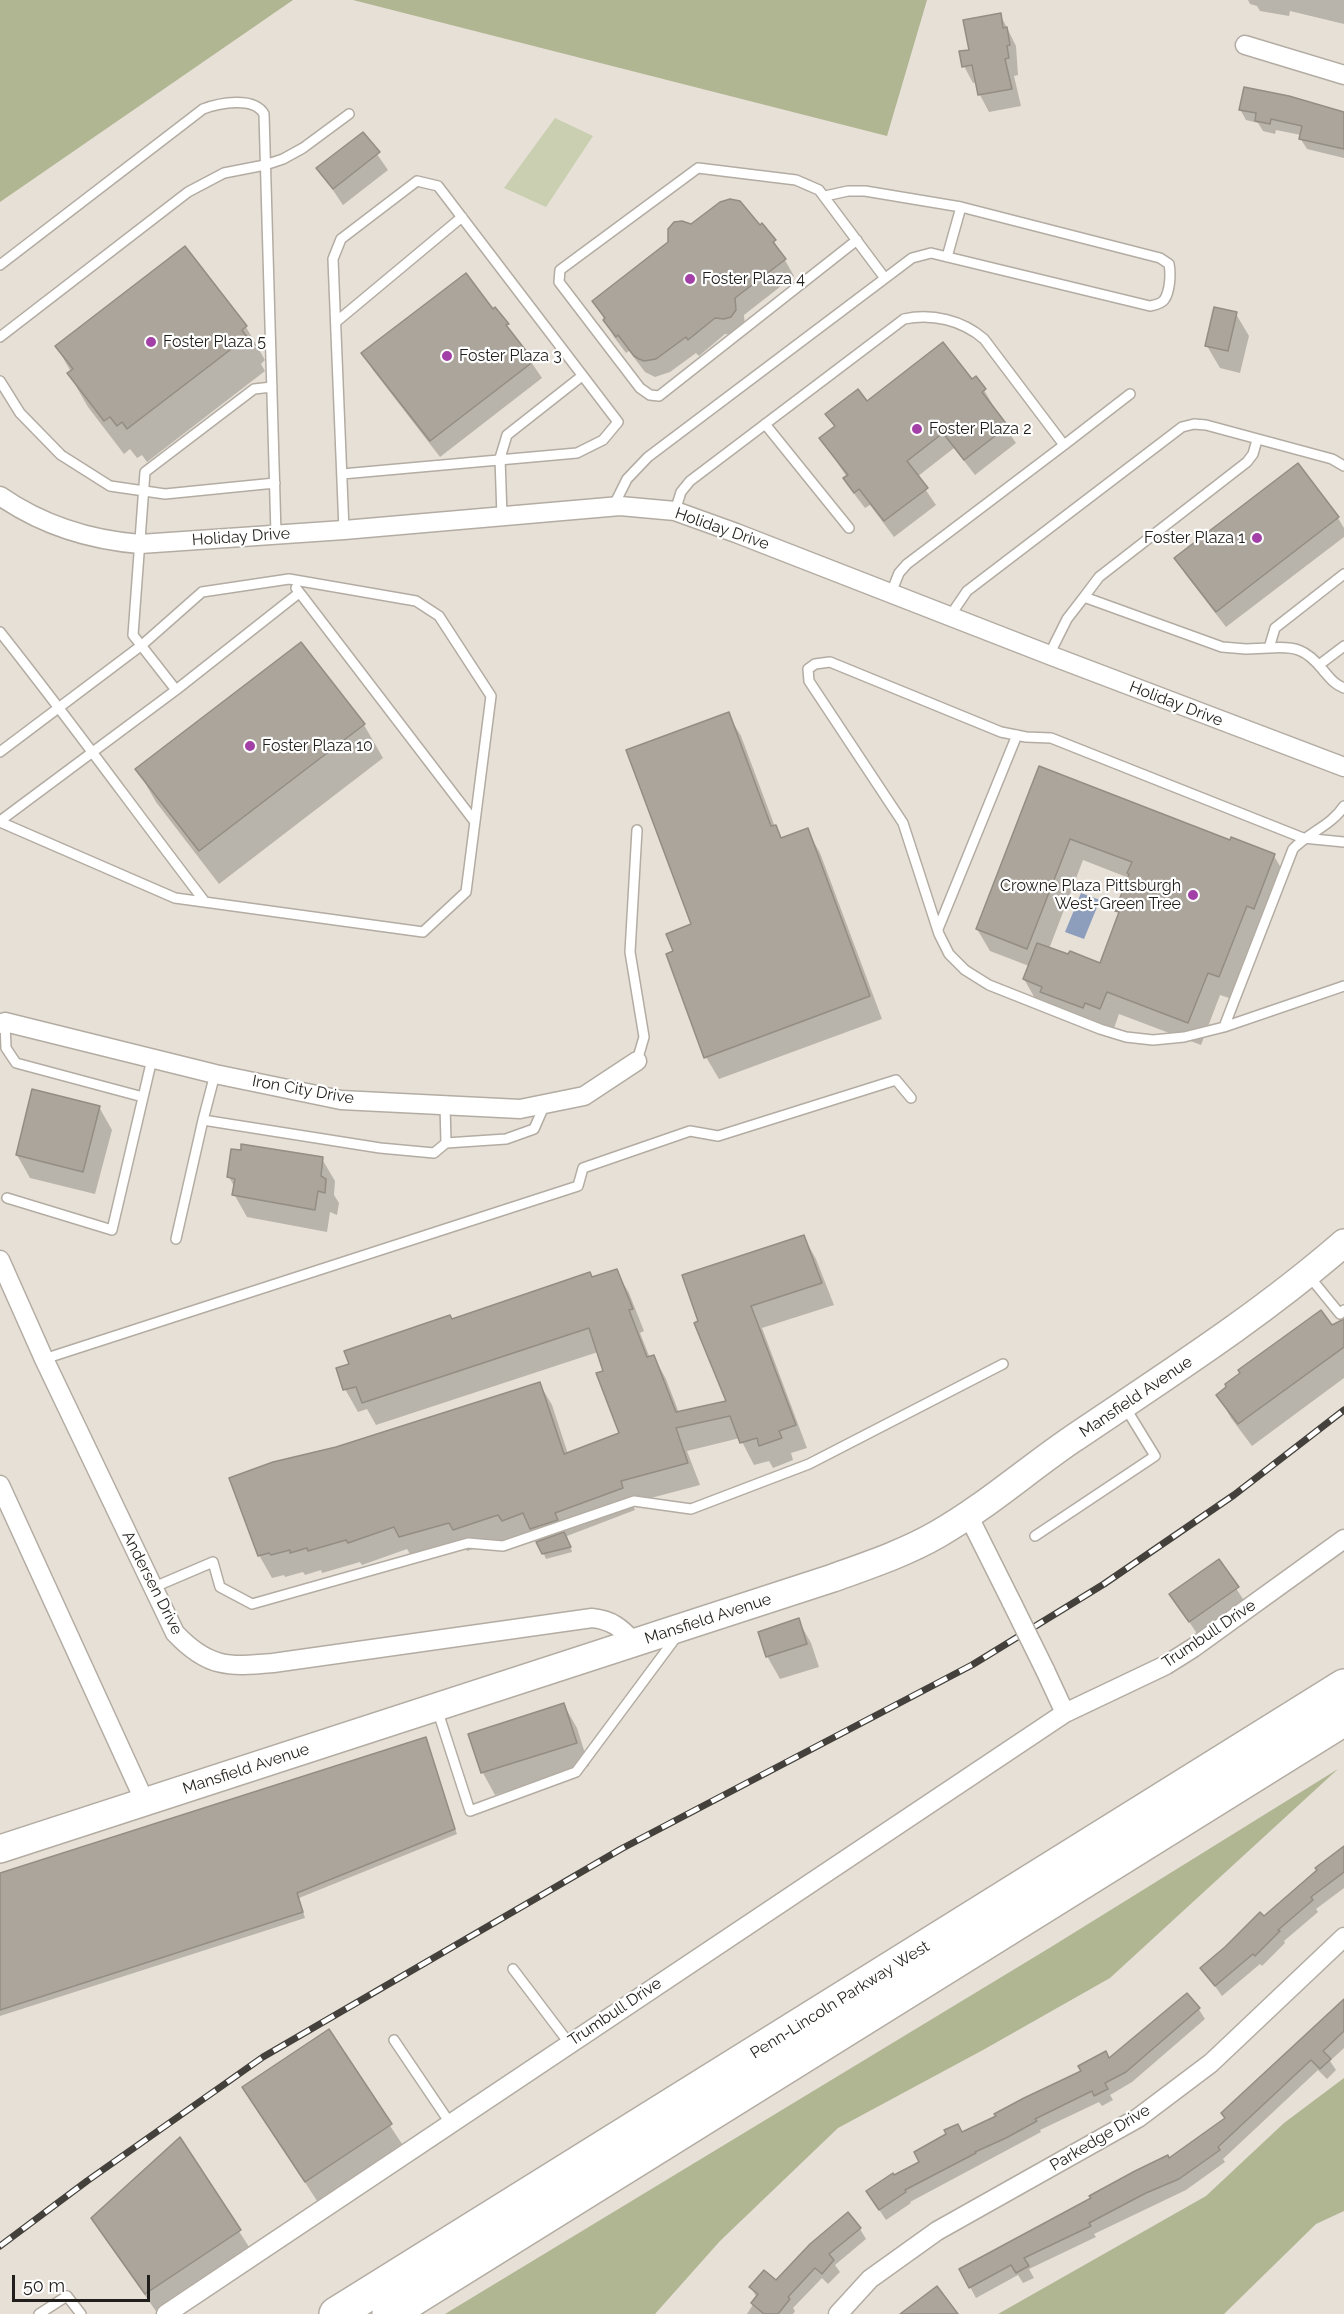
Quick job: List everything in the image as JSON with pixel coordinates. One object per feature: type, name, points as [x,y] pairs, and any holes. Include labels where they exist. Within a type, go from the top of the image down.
[{"type":"highway","name":"Penn-Lincoln Parkway West","points":[[336,2314],[1344,1686]]},
{"type":"highway","name":"Penn-Lincoln Parkway West","points":[[389,2314],[1344,1719]]},
{"type":"main road","name":"Mansfield Avenue","points":[[0,1850],[880,1561],[937,1535],[968,1515],[1070,1441],[1212,1344],[1308,1274],[1344,1244]]},
{"type":"street","points":[[1245,45],[1344,75]]},
{"type":"street","name":"Holiday Drive","points":[[0,496],[28,513],[79,534],[107,541],[140,544],[344,530],[613,507],[675,511],[1344,767]]},
{"type":"street","name":"Iron City Drive","points":[[2,1023],[215,1074],[340,1100],[520,1109],[584,1096],[637,1061]]},
{"type":"street","name":"Andersen Drive","points":[[0,1260],[44,1359],[175,1634],[189,1648],[206,1659],[227,1665],[273,1663],[592,1618],[606,1619],[618,1625],[634,1642]]},
{"type":"street","points":[[0,1485],[145,1802]]},
{"type":"street","points":[[968,1515],[1065,1713]]},
{"type":"street","name":"Trumbull Drive","points":[[166,2314],[1065,1713],[1166,1665],[1193,1648],[1344,1539]]},
{"type":"street","name":"Parkedge Drive","points":[[838,2314],[870,2279],[937,2231],[1138,2118],[1211,2063],[1344,1937]]},
{"type":"lane","points":[[0,265],[203,109],[216,104],[249,104],[262,110],[264,114],[276,534]]},
{"type":"lane","points":[[0,337],[188,192],[224,173],[283,159],[303,148],[349,114]]},
{"type":"lane","points":[[857,240],[659,396],[650,395],[640,388],[559,282],[560,270],[698,168],[796,180],[819,190],[825,196],[884,277]]},
{"type":"lane","points":[[342,474],[500,458],[577,453],[603,440],[618,422],[438,186],[417,181],[341,239],[333,259],[344,530]]},
{"type":"lane","points":[[613,507],[627,479],[648,457],[912,258],[931,253],[1150,306],[1159,304],[1165,299],[1171,273],[1169,264],[1160,258],[961,207],[865,191],[848,191],[825,196]]},
{"type":"lane","points":[[947,257],[961,207]]},
{"type":"lane","points":[[336,322],[462,217]]},
{"type":"lane","points":[[675,511],[681,492],[690,481],[904,319],[922,315],[943,319],[972,329],[984,339],[1064,445]]},
{"type":"lane","points":[[502,516],[500,458],[507,435],[582,376]]},
{"type":"lane","points":[[0,381],[20,413],[61,455],[110,486],[165,494],[275,483]]},
{"type":"lane","points":[[176,690],[132,635],[145,472],[254,389],[272,387]]},
{"type":"lane","points":[[891,593],[899,573],[907,564],[1130,394]]},
{"type":"lane","points":[[765,424],[849,528]]},
{"type":"lane","points":[[950,616],[967,591],[1182,427],[1194,424],[1206,425],[1332,459],[1344,466]]},
{"type":"lane","points":[[1049,655],[1067,619],[1099,577],[1247,462],[1253,454],[1257,440]]},
{"type":"lane","points":[[1269,648],[1275,628],[1344,574]]},
{"type":"lane","points":[[289,579],[475,822]]},
{"type":"lane","points":[[0,752],[142,645],[202,592],[289,579],[416,601],[439,616],[491,696],[466,892],[423,932],[175,898],[0,822],[176,690],[299,593]]},
{"type":"lane","points":[[1084,597],[1222,647],[1246,649],[1289,647],[1306,652],[1334,684],[1344,688]]},
{"type":"lane","points":[[0,632],[60,707],[91,753],[205,902]]},
{"type":"lane","points":[[1319,665],[1344,646]]},
{"type":"lane","points":[[1344,842],[1303,837],[1051,738],[1001,732],[830,662],[814,664],[808,669],[809,681],[903,823],[938,929],[949,954],[965,970],[989,985],[1100,1029],[1125,1037],[1153,1040],[1184,1037],[1224,1027],[1344,986]]},
{"type":"lane","points":[[938,929],[1017,735]]},
{"type":"lane","points":[[1224,1027],[1293,849],[1303,837],[1324,825],[1344,806]]},
{"type":"lane","points":[[637,830],[630,952],[644,1037],[637,1061]]},
{"type":"lane","points":[[2,1023],[6,1048],[16,1063],[143,1097]]},
{"type":"lane","points":[[7,1198],[112,1230],[152,1059]]},
{"type":"lane","points":[[177,1239],[215,1074]]},
{"type":"lane","points":[[44,1359],[578,1186],[583,1168],[690,1131],[718,1136],[896,1080],[911,1098]]},
{"type":"lane","points":[[203,1120],[390,1149],[434,1153],[446,1143],[506,1139],[534,1129],[545,1104]]},
{"type":"lane","points":[[445,1105],[446,1143]]},
{"type":"lane","points":[[1308,1274],[1340,1314],[1344,1310]]},
{"type":"lane","points":[[152,1588],[213,1562],[220,1587],[252,1604],[468,1543],[503,1546],[634,1501],[691,1509],[809,1464],[1003,1364]]},
{"type":"lane","points":[[1035,1536],[1155,1456],[1124,1405]]},
{"type":"lane","points":[[436,1707],[470,1811],[576,1772],[684,1626]]},
{"type":"lane","points":[[513,1969],[569,2043]]},
{"type":"lane","points":[[394,2040],[450,2123]]},
{"type":"lane","points":[[39,2314],[66,2296],[81,2314]]},
{"type":"green space","points":[[0,0],[293,0],[0,202]]},
{"type":"green space","points":[[353,0],[927,0],[887,136]]},
{"type":"green space","points":[[555,118],[593,136],[546,207],[504,188]]},
{"type":"green space","points":[[1338,1769],[1110,1978],[838,2128],[720,2241],[655,2314],[445,2314],[1051,1947]]},
{"type":"green space","points":[[1344,2078],[1344,2211],[1316,2224],[1224,2314],[998,2314],[1206,2196],[1284,2123]]},
{"type":"water","points":[[1081,893],[1100,900],[1084,939],[1065,932]]},
{"type":"building","points":[[1001,13],[1003,28],[1007,27],[1010,45],[1007,46],[1009,58],[1005,59],[1012,89],[978,95],[972,65],[962,67],[959,51],[969,50],[963,20]]},
{"type":"building","points":[[1244,87],[1289,96],[1344,112],[1344,149],[1299,139],[1302,126],[1271,119],[1270,124],[1255,121],[1256,113],[1239,110]]},
{"type":"building","points":[[363,132],[380,152],[333,189],[316,168]]},
{"type":"building","name":"Foster Plaza 4","points":[[730,199],[740,201],[760,225],[762,223],[776,240],[773,242],[786,259],[735,298],[736,310],[731,317],[715,318],[688,340],[686,337],[656,359],[644,361],[639,359],[618,335],[616,337],[592,301],[668,242],[668,229],[674,222],[682,221],[691,224],[720,202]]},
{"type":"building","name":"Foster Plaza 5","points":[[185,246],[247,326],[242,330],[247,337],[127,429],[122,422],[117,426],[110,417],[104,421],[67,373],[73,369],[55,346]]},
{"type":"building","name":"Foster Plaza 3","points":[[466,273],[493,309],[495,307],[509,324],[506,325],[534,361],[430,441],[361,353]]},
{"type":"building","points":[[1214,307],[1237,312],[1228,351],[1205,346]]},
{"type":"building","name":"Foster Plaza 2","points":[[943,342],[972,379],[976,376],[986,389],[982,392],[1008,426],[964,460],[943,433],[907,461],[928,488],[884,521],[859,489],[854,493],[843,478],[848,475],[819,438],[835,426],[825,414],[858,389],[867,401]]},
{"type":"building","name":"Foster Plaza 1","points":[[1298,463],[1339,517],[1216,612],[1174,558]]},
{"type":"building","name":"Foster Plaza 10","points":[[301,642],[365,724],[199,851],[135,769]]},
{"type":"building","points":[[729,712],[771,826],[776,825],[781,838],[808,828],[870,996],[704,1058],[666,954],[673,951],[666,934],[691,924],[626,750]]},
{"type":"building","name":"Crowne Plaza Pittsburgh West-Green Tree","points":[[1039,766],[1230,840],[1231,837],[1275,854],[1254,909],[1247,906],[1219,977],[1208,973],[1188,1023],[1107,992],[1100,1009],[1085,1003],[1083,1008],[1040,992],[1042,987],[1023,979],[1037,943],[1068,954],[1070,951],[1100,963],[1119,912],[1115,911],[1132,862],[1070,839],[1027,949],[976,929]]},
{"type":"building","points":[[32,1089],[100,1106],[83,1172],[16,1155]]},
{"type":"building","points":[[241,1144],[323,1157],[321,1176],[326,1179],[325,1193],[318,1191],[315,1210],[232,1195],[235,1179],[227,1177],[231,1149],[241,1150]]},
{"type":"building","points":[[804,1235],[822,1283],[751,1306],[796,1425],[779,1431],[782,1438],[759,1446],[757,1438],[740,1443],[730,1416],[676,1428],[688,1463],[621,1481],[623,1488],[555,1513],[558,1520],[530,1529],[523,1513],[502,1521],[498,1515],[453,1530],[449,1523],[399,1537],[394,1527],[348,1543],[346,1540],[308,1551],[307,1548],[290,1553],[290,1550],[258,1556],[229,1478],[273,1462],[336,1447],[540,1382],[564,1454],[619,1433],[596,1373],[603,1371],[589,1328],[362,1403],[356,1387],[343,1390],[336,1368],[349,1364],[344,1351],[450,1315],[452,1319],[590,1272],[592,1277],[617,1269],[633,1309],[629,1310],[647,1357],[654,1355],[676,1412],[726,1401],[694,1323],[698,1321],[682,1275]]},
{"type":"building","points":[[1321,1310],[1332,1325],[1344,1319],[1344,1347],[1238,1424],[1216,1395],[1226,1387],[1225,1384],[1240,1373],[1238,1370]]},
{"type":"building","points":[[564,1532],[571,1547],[542,1554],[536,1542]]},
{"type":"building","points":[[1219,1559],[1239,1587],[1189,1622],[1169,1594]]},
{"type":"building","points":[[799,1618],[807,1644],[766,1657],[758,1632]]},
{"type":"building","points":[[564,1703],[577,1743],[481,1773],[468,1734]]},
{"type":"building","points":[[426,1737],[455,1829],[297,1893],[303,1912],[0,2010],[0,1873]]},
{"type":"building","points":[[1344,1846],[1344,1872],[1311,1897],[1313,1900],[1278,1930],[1280,1931],[1255,1956],[1253,1954],[1215,1986],[1200,1968],[1260,1912],[1264,1916],[1317,1870],[1315,1868]]},
{"type":"building","points":[[1187,1993],[1200,2008],[1126,2072],[1105,2083],[1108,2089],[1094,2096],[1092,2091],[1035,2119],[1037,2121],[905,2190],[906,2192],[879,2210],[866,2191],[893,2173],[894,2175],[919,2162],[914,2152],[946,2134],[944,2130],[958,2124],[962,2132],[996,2116],[994,2114],[1024,2098],[1081,2071],[1078,2066],[1106,2051],[1109,2058]]},
{"type":"building","points":[[1344,1999],[1344,2031],[1323,2051],[1331,2059],[1320,2069],[1311,2060],[1218,2147],[1220,2150],[1179,2179],[1146,2193],[1089,2223],[1091,2226],[1024,2258],[1029,2266],[1016,2273],[1011,2265],[969,2288],[959,2269],[1091,2198],[1089,2196],[1135,2171],[1168,2155],[1169,2158],[1225,2118],[1221,2113]]},
{"type":"building","points":[[329,2029],[392,2124],[305,2182],[242,2087]]},
{"type":"building","points":[[180,2137],[241,2230],[145,2294],[91,2218]]},
{"type":"building","points":[[848,2212],[861,2228],[829,2254],[834,2260],[822,2274],[815,2268],[788,2297],[790,2299],[778,2314],[764,2314],[751,2303],[758,2294],[749,2287],[764,2270],[776,2280],[810,2244]]},
{"type":"building","points":[[937,2286],[958,2314],[900,2314]]},
{"type":"railway","points":[[0,2246],[87,2181],[263,2057],[621,1849],[972,1665],[1104,1584],[1234,1495],[1344,1410]]},
{"type":"place","name":"Foster Plaza 4","points":[[690,279]]},
{"type":"place","name":"Foster Plaza 5","points":[[151,342]]},
{"type":"place","name":"Foster Plaza 3","points":[[447,356]]},
{"type":"place","name":"Foster Plaza 2","points":[[917,429]]},
{"type":"place","name":"Foster Plaza 1","points":[[1257,538]]},
{"type":"place","name":"Foster Plaza 10","points":[[250,746]]},
{"type":"place","name":"Crowne Plaza Pittsburgh West-Green Tree","points":[[1193,895]]}]
